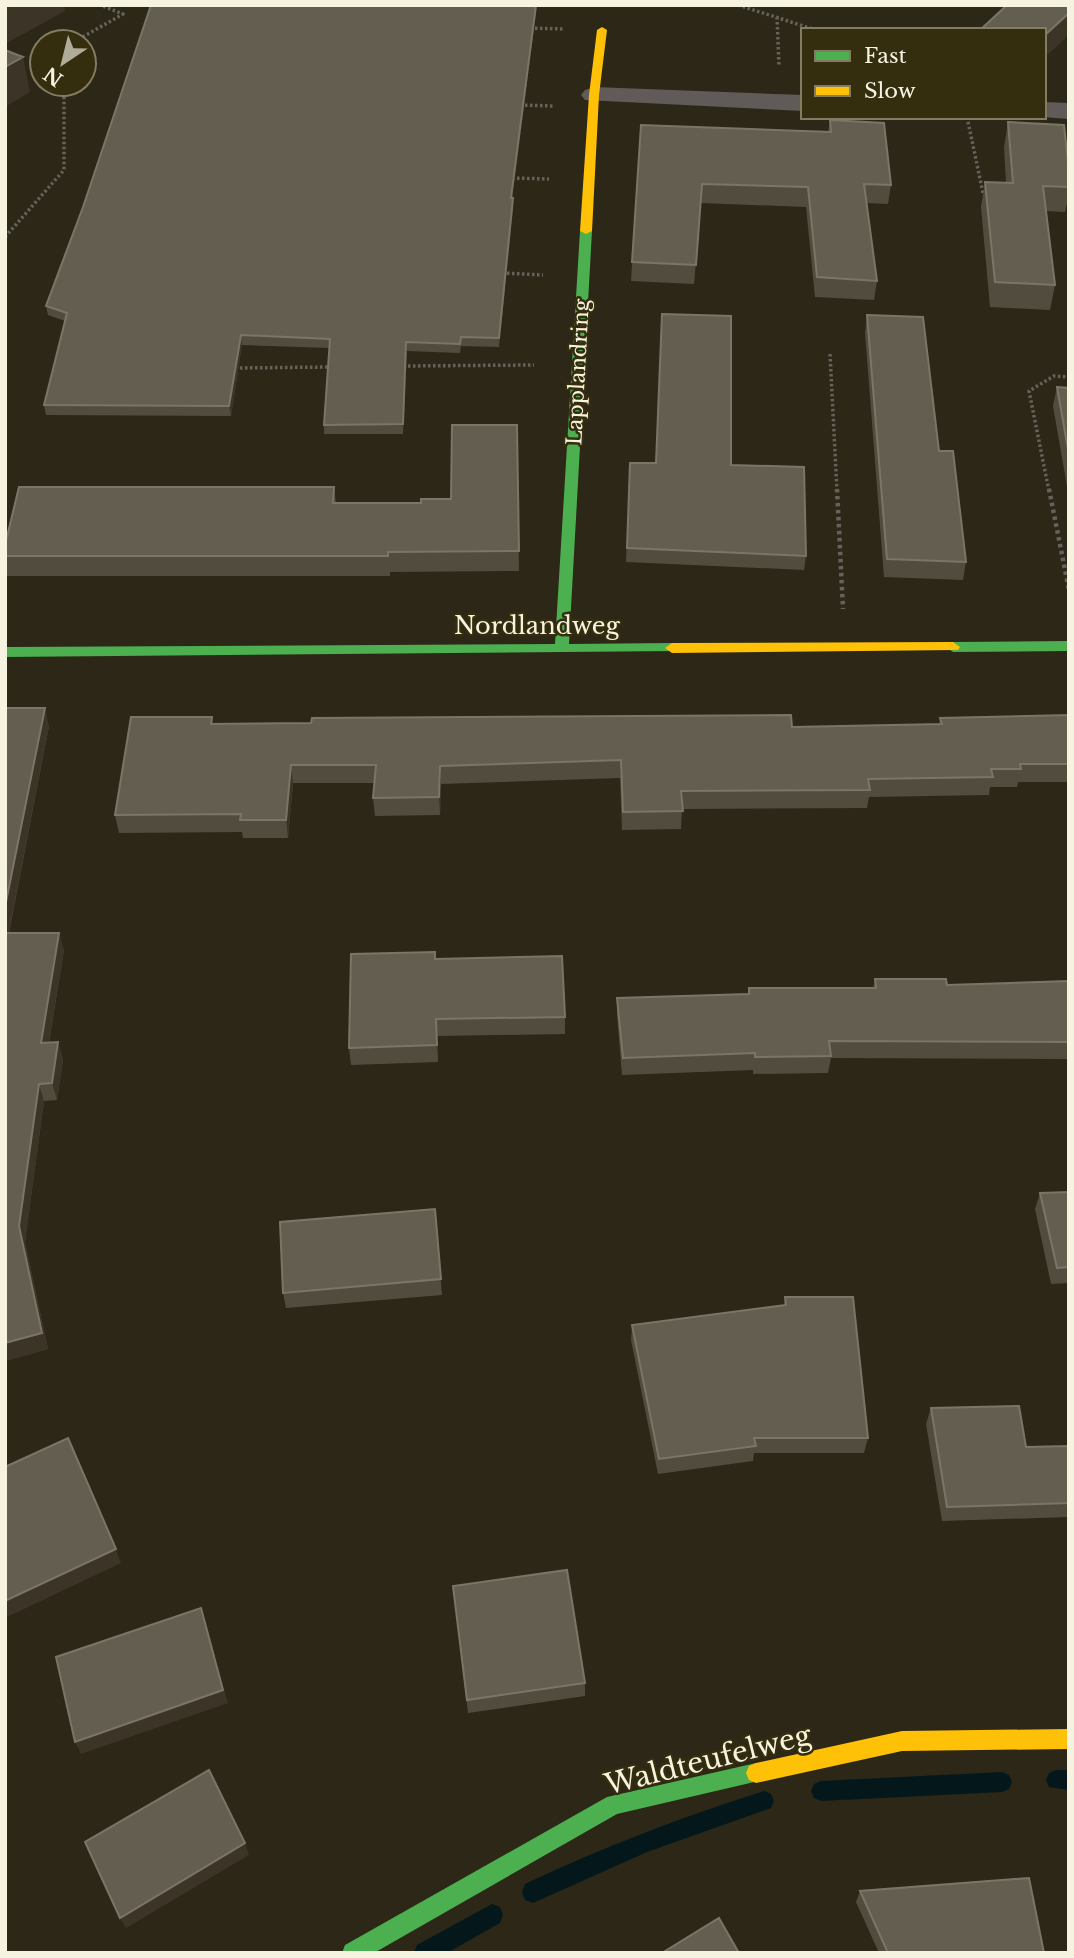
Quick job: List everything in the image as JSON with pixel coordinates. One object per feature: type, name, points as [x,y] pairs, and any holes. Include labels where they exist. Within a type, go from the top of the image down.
[{"type":"street","name":"Lapplandring","points":[[562,648],[589,180],[601,30]]},
{"type":"street","points":[[594,101],[791,102]]},
{"type":"street","points":[[1046,110],[1069,111]]},
{"type":"street","name":"Nordlandweg","points":[[5,652],[1069,646]]},
{"type":"street","name":"Waldteufelweg","points":[[353,1953],[614,1804],[902,1741],[1069,1739]]},
{"type":"path","points":[[98,28],[123,14],[100,5]]},
{"type":"path","points":[[737,5],[810,28]]},
{"type":"path","points":[[777,18],[791,102]]},
{"type":"path","points":[[519,28],[601,30]]},
{"type":"path","points":[[5,237],[64,170],[64,98]]},
{"type":"path","points":[[511,105],[594,101]]},
{"type":"path","points":[[967,119],[983,193]]},
{"type":"path","points":[[507,178],[589,180]]},
{"type":"path","points":[[501,273],[583,277]]},
{"type":"path","points":[[830,354],[846,648]]},
{"type":"path","points":[[401,366],[578,364]]},
{"type":"path","points":[[223,368],[332,367]]},
{"type":"path","points":[[1069,377],[1054,376],[1029,391],[1069,590]]},
{"type":"building","points":[[151,5],[536,5],[511,198],[499,338],[461,337],[460,344],[406,342],[403,424],[324,425],[330,339],[241,335],[229,406],[44,405],[67,313],[46,306],[83,207]]},
{"type":"building","points":[[1007,5],[1069,5],[1069,13],[1046,34],[1046,28],[982,28]]},
{"type":"building","points":[[5,50],[23,57],[5,67]]},
{"type":"building","points":[[830,120],[884,123],[891,185],[864,184],[877,281],[817,277],[808,187],[702,184],[696,265],[632,262],[641,125],[831,132]]},
{"type":"building","points":[[1008,122],[1064,125],[1069,187],[1043,186],[1055,285],[995,282],[985,182],[1013,183]]},
{"type":"building","points":[[662,314],[731,316],[731,465],[804,467],[806,556],[627,548],[630,463],[656,463]]},
{"type":"building","points":[[867,315],[923,317],[939,451],[953,451],[966,562],[887,559]]},
{"type":"building","points":[[1057,387],[1069,388],[1069,455]]},
{"type":"building","points":[[452,425],[517,425],[519,551],[388,552],[388,556],[5,556],[5,545],[19,487],[334,487],[333,503],[421,503],[421,499],[451,499]]},
{"type":"building","points":[[5,708],[45,708],[5,907]]},
{"type":"building","points":[[791,715],[792,727],[942,724],[940,718],[1069,715],[1069,764],[1020,764],[1021,769],[991,769],[993,777],[868,779],[870,790],[681,791],[683,811],[623,812],[621,760],[440,766],[439,797],[373,798],[376,765],[291,765],[286,820],[240,820],[241,814],[115,815],[131,717],[212,717],[211,724],[311,723],[312,718]]},
{"type":"building","points":[[5,933],[59,933],[41,1043],[58,1042],[52,1083],[39,1084],[19,1226],[42,1333],[5,1343]]},
{"type":"building","points":[[435,952],[435,959],[562,956],[565,1017],[436,1019],[437,1045],[349,1048],[351,954]]},
{"type":"building","points":[[875,979],[946,979],[947,985],[1069,981],[1069,1042],[829,1041],[831,1056],[755,1057],[755,1053],[623,1058],[617,998],[749,994],[749,988],[876,988]]},
{"type":"building","points":[[1069,1192],[1069,1267],[1057,1268],[1040,1193]]},
{"type":"building","points":[[435,1209],[441,1279],[283,1293],[280,1222]]},
{"type":"building","points":[[785,1297],[853,1297],[868,1438],[754,1438],[756,1446],[659,1459],[632,1325],[786,1305]]},
{"type":"building","points":[[1019,1406],[1026,1447],[1069,1446],[1069,1503],[947,1507],[931,1408]]},
{"type":"building","points":[[68,1438],[116,1549],[5,1601],[5,1467]]},
{"type":"building","points":[[567,1570],[585,1683],[467,1700],[453,1586]]},
{"type":"building","points":[[201,1608],[223,1690],[75,1742],[56,1657]]},
{"type":"building","points":[[209,1770],[245,1843],[120,1918],[85,1842]]},
{"type":"building","points":[[1029,1878],[1044,1953],[888,1953],[860,1891]]},
{"type":"building","points":[[719,1918],[739,1953],[662,1953]]},
{"type":"waterway","points":[[1056,1780],[1069,1780]]},
{"type":"waterway","points":[[821,1791],[1002,1782]]},
{"type":"waterway","points":[[533,1892],[647,1842],[764,1801]]},
{"type":"waterway","points":[[425,1953],[492,1915]]},
{"type":"traffic: fast","points":[[562,648],[586,231]]},
{"type":"traffic: fast","points":[[953,647],[1069,646]]},
{"type":"traffic: fast","points":[[5,652],[672,648]]},
{"type":"traffic: fast","points":[[353,1953],[614,1804],[756,1773]]},
{"type":"traffic: slow","points":[[586,231],[594,95],[602,30]]},
{"type":"traffic: slow","points":[[672,648],[953,647]]},
{"type":"traffic: slow","points":[[756,1773],[902,1741],[1069,1739]]}]
